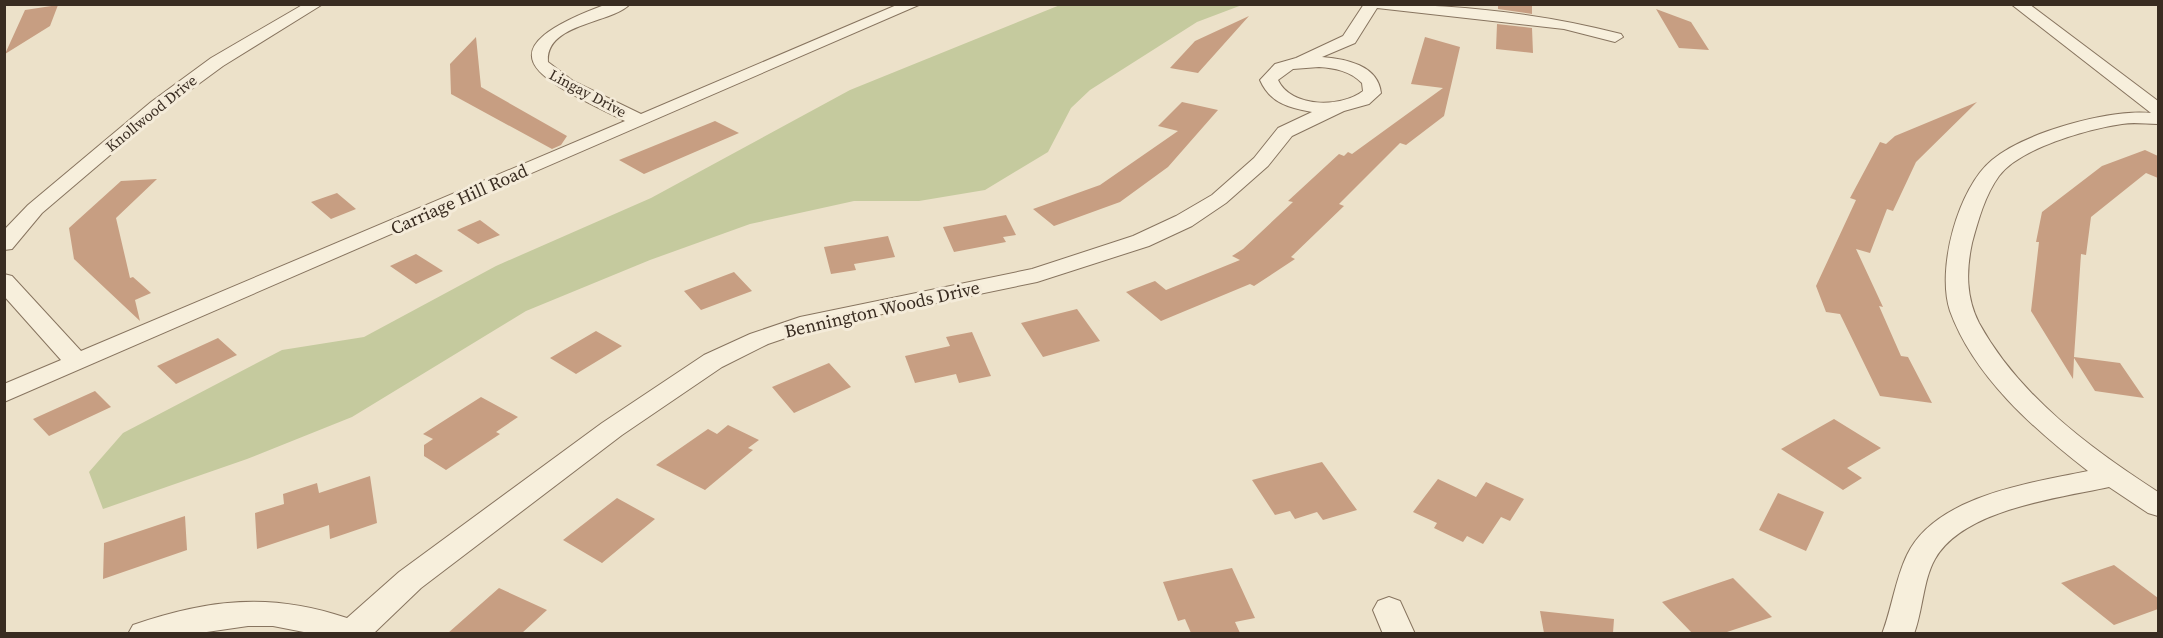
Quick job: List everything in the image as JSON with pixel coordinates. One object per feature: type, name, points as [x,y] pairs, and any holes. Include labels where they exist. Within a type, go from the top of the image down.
[{"type":"street","name":"Knollwood Drive","points":[[4,244],[35,208],[157,106],[217,62],[316,4]]},
{"type":"street","name":"Lingay Drive","points":[[623,4],[560,30],[546,41],[539,58],[543,68],[555,80],[640,121]]},
{"type":"street","name":"Carriage Hill Road","points":[[4,394],[914,4]]},
{"type":"street","points":[[1286,132],[1285,110],[1269,85],[1269,78],[1286,65],[1349,39],[1372,4]]},
{"type":"street","points":[[1378,4],[1564,24],[1615,37]]},
{"type":"street","points":[[2018,4],[2158,109]]},
{"type":"street","points":[[1349,39],[1367,78]]},
{"type":"street","points":[[1286,65],[1311,62],[1333,64],[1352,69],[1367,78]]},
{"type":"street","name":"Bennington Woods Drive","points":[[1275,93],[1304,105],[1338,107],[1359,103],[1371,95],[1372,85],[1367,78]]},
{"type":"street","name":"Bennington Woods Drive","points":[[352,633],[410,580],[621,423],[713,361],[759,339],[809,322],[1037,275],[1141,242],[1184,221],[1219,199],[1261,162],[1286,132],[1338,107]]},
{"type":"street","points":[[2158,119],[2118,118],[2100,123],[2052,139],[2004,161],[1993,170],[1963,236],[1956,286],[1961,306],[1986,354],[2012,387],[2050,424],[2113,476],[2158,506]]},
{"type":"street","points":[[4,281],[78,363]]},
{"type":"street","points":[[1898,633],[1922,553],[1942,532],[1983,508],[2113,476]]},
{"type":"street","points":[[144,633],[205,617],[259,611],[301,615],[352,633]]},
{"type":"green space","points":[[1060,5],[1242,5],[1197,22],[1090,90],[1071,108],[1048,152],[985,190],[919,201],[854,201],[750,224],[650,260],[526,311],[352,417],[247,459],[103,509],[89,472],[123,433],[282,350],[364,337],[496,266],[651,198],[850,90]]},
{"type":"building","points":[[1498,4],[1532,4],[1532,14],[1498,9]]},
{"type":"building","points":[[58,5],[50,26],[5,54],[25,10]]},
{"type":"building","points":[[1656,9],[1691,22],[1709,50],[1679,48]]},
{"type":"building","points":[[1249,16],[1198,73],[1170,68],[1195,41]]},
{"type":"building","points":[[1497,24],[1532,28],[1533,53],[1496,49]]},
{"type":"building","points":[[476,37],[481,87],[567,136],[561,145],[552,149],[451,94],[450,64]]},
{"type":"building","points":[[1425,37],[1460,47],[1444,116],[1406,145],[1400,143],[1339,204],[1344,206],[1291,257],[1295,259],[1254,286],[1250,284],[1161,321],[1126,292],[1155,281],[1166,290],[1240,260],[1232,256],[1243,249],[1293,202],[1288,201],[1339,154],[1344,156],[1348,152],[1352,154],[1443,88],[1411,84]]},
{"type":"building","points":[[1182,102],[1218,110],[1168,167],[1120,202],[1054,226],[1033,209],[1100,185],[1178,131],[1158,126]]},
{"type":"building","points":[[1977,102],[1916,162],[1893,211],[1887,209],[1870,253],[1856,249],[1883,307],[1879,306],[1901,356],[1908,357],[1932,403],[1880,396],[1840,314],[1826,312],[1816,286],[1856,200],[1850,198],[1880,142],[1886,144],[1895,136]]},
{"type":"building","points":[[715,121],[739,133],[644,174],[619,160]]},
{"type":"building","points":[[2145,150],[2158,156],[2158,178],[2146,173],[2091,217],[2086,255],[2081,254],[2074,357],[2120,363],[2144,398],[2095,391],[2074,358],[2073,379],[2031,311],[2039,242],[2036,242],[2042,212],[2102,166]]},
{"type":"building","points":[[157,179],[116,218],[130,278],[133,277],[151,293],[135,300],[140,321],[74,259],[69,228],[121,181]]},
{"type":"building","points":[[337,193],[356,209],[331,219],[311,202]]},
{"type":"building","points":[[1006,215],[1016,235],[1003,237],[1006,242],[954,252],[943,227]]},
{"type":"building","points":[[480,220],[500,235],[478,244],[457,230]]},
{"type":"building","points":[[888,236],[895,257],[854,264],[856,270],[831,274],[824,247]]},
{"type":"building","points":[[416,254],[443,271],[416,284],[390,266]]},
{"type":"building","points":[[734,272],[752,291],[701,310],[684,291]]},
{"type":"building","points":[[1077,309],[1100,341],[1043,357],[1021,323]]},
{"type":"building","points":[[596,331],[622,346],[576,374],[550,358]]},
{"type":"building","points":[[972,332],[991,376],[959,383],[956,374],[915,383],[905,356],[950,346],[946,337]]},
{"type":"building","points":[[218,338],[237,355],[176,384],[157,366]]},
{"type":"building","points":[[829,363],[851,387],[794,413],[772,387]]},
{"type":"building","points":[[95,391],[111,407],[49,436],[33,419]]},
{"type":"building","points":[[481,397],[518,417],[496,432],[500,434],[446,470],[424,456],[424,445],[433,439],[423,434]]},
{"type":"building","points":[[1834,419],[1881,448],[1847,468],[1862,478],[1843,490],[1781,449]]},
{"type":"building","points":[[728,425],[759,440],[748,448],[753,450],[705,490],[656,465],[708,429],[717,434]]},
{"type":"building","points":[[1322,462],[1357,510],[1323,520],[1317,512],[1295,519],[1290,511],[1275,515],[1252,480]]},
{"type":"building","points":[[370,476],[377,523],[330,539],[329,525],[257,549],[255,513],[284,504],[283,494],[317,483],[319,493]]},
{"type":"building","points":[[1438,479],[1476,497],[1486,482],[1524,499],[1510,521],[1501,517],[1483,544],[1467,536],[1463,542],[1434,528],[1437,523],[1413,512]]},
{"type":"building","points":[[1778,493],[1824,512],[1806,551],[1759,530]]},
{"type":"building","points":[[617,498],[655,519],[602,563],[563,540]]},
{"type":"building","points":[[185,516],[187,550],[103,579],[104,543]]},
{"type":"building","points":[[2114,565],[2158,598],[2158,609],[2114,625],[2061,583]]},
{"type":"building","points":[[1232,568],[1255,618],[1235,622],[1240,633],[1191,633],[1185,619],[1178,621],[1163,582]]},
{"type":"building","points":[[1733,578],[1772,617],[1724,633],[1692,633],[1662,602]]},
{"type":"building","points":[[499,588],[547,610],[522,633],[448,633]]},
{"type":"building","points":[[1540,611],[1614,619],[1613,633],[1544,633]]}]
